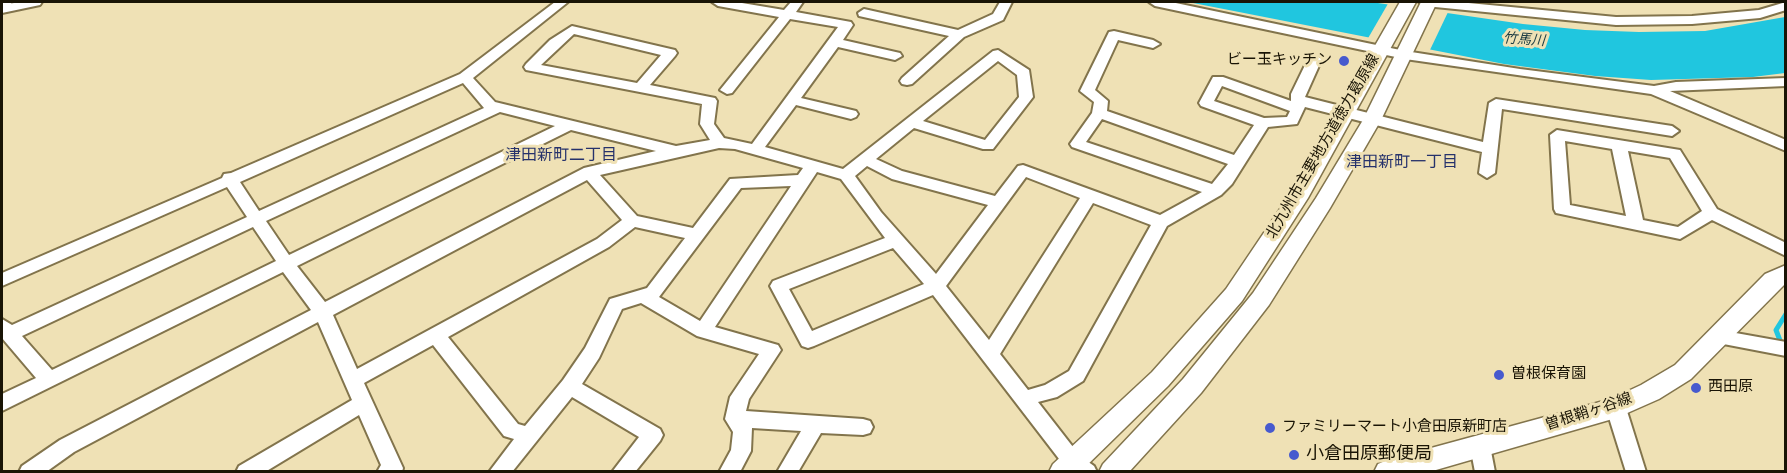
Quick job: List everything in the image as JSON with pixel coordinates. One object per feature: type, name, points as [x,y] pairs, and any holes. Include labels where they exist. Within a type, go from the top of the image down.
[{"type":"main road","name":"北九州市主要地方道徳力葛原線","points":[[1074,468],[1160,379],[1234,295],[1298,198],[1407,3]]},
{"type":"main road","name":"北九州市主要地方道徳力葛原線","points":[[1112,471],[1192,386],[1261,300],[1323,203],[1372,120],[1429,3]]},
{"type":"main road","name":"曽根鞘ヶ谷線","points":[[1387,471],[1616,408],[1650,392],[1683,372],[1773,280],[1785,273]]},
{"type":"street","points":[[2,9],[36,2]]},
{"type":"street","points":[[2,280],[229,178],[465,77],[562,2]]},
{"type":"street","points":[[718,2],[846,25]]},
{"type":"street","points":[[727,90],[797,2]]},
{"type":"street","points":[[907,81],[959,34],[998,17],[1006,2]]},
{"type":"street","points":[[1155,2],[1520,73],[1654,90],[1785,146]]},
{"type":"street","points":[[1429,3],[1549,16],[1625,21],[1692,20],[1760,14],[1785,6]]},
{"type":"street","points":[[755,150],[846,25],[867,7],[959,34]]},
{"type":"street","points":[[640,88],[670,53],[572,30],[531,67],[618,84],[710,101],[707,124],[719,143]]},
{"type":"street","points":[[1153,44],[1114,35],[1087,91],[1101,101],[1099,113],[1077,144],[1215,191]]},
{"type":"street","points":[[835,42],[895,56]]},
{"type":"street","points":[[846,176],[912,122],[998,54],[1024,73],[1026,97],[988,146],[912,122]]},
{"type":"street","points":[[1315,59],[1298,94],[1298,104],[1292,121],[1263,123],[1206,103],[1218,80],[1298,104],[1490,149]]},
{"type":"street","points":[[465,77],[490,105],[676,151]]},
{"type":"street","points":[[1654,90],[1676,86],[1785,82]]},
{"type":"street","points":[[792,100],[852,114]]},
{"type":"street","points":[[1487,173],[1496,103],[1672,131]]},
{"type":"street","points":[[49,380],[5,330],[256,219],[498,107]]},
{"type":"street","points":[[1099,113],[1238,162]]},
{"type":"street","points":[[1023,399],[1050,391],[1076,376],[1161,222],[1215,191],[1226,180],[1263,123]]},
{"type":"street","points":[[2,403],[568,124]]},
{"type":"street","points":[[1711,213],[1680,233],[1562,209],[1557,135],[1675,154],[1711,213],[1785,250]]},
{"type":"street","points":[[29,471],[66,446],[589,172],[719,143],[735,144],[846,176],[875,216],[936,286],[990,354],[1074,468]]},
{"type":"street","points":[[1619,145],[1636,224]]},
{"type":"street","points":[[866,160],[897,175],[999,202]]},
{"type":"street","points":[[703,331],[814,165]]},
{"type":"street","points":[[896,240],[779,286],[808,341],[936,286],[1023,170],[1161,222]]},
{"type":"street","points":[[589,172],[632,221],[696,235]]},
{"type":"street","points":[[229,178],[285,262],[323,313],[393,468],[387,471]]},
{"type":"street","points":[[499,471],[570,386],[592,353],[616,304],[653,293],[736,183],[803,180]]},
{"type":"street","points":[[990,354],[1090,195]]},
{"type":"street","points":[[353,380],[603,243],[632,221]]},
{"type":"street","points":[[643,296],[703,331],[772,350],[740,396],[735,419],[743,431],[741,451],[729,471]]},
{"type":"street","points":[[435,334],[511,430],[528,436]]},
{"type":"street","points":[[1719,337],[1785,350]]},
{"type":"street","points":[[570,386],[653,435],[622,471]]},
{"type":"street","points":[[246,471],[363,403]]},
{"type":"street","points":[[1616,408],[1636,471]]},
{"type":"street","points":[[735,419],[863,427]]},
{"type":"street","points":[[787,471],[814,425]]},
{"type":"street","points":[[1480,446],[1485,471]]},
{"type":"water","name":"竹馬川","points":[[1188,2],[1371,2],[1523,24],[1639,32],[1705,31],[1785,17],[1785,73],[1753,77],[1651,80],[1595,76],[1504,64]]},
{"type":"pier","points":[[1389,2],[1449,10],[1429,52],[1367,40]]},
{"type":"waterway","points":[[1786,314],[1776,330],[1786,356]]},
{"type":"place","name":"ビー玉キッチン","points":[[1344,61]]},
{"type":"place","name":"曽根保育園","points":[[1499,375]]},
{"type":"place","name":"西田原","points":[[1696,388]]},
{"type":"place","name":"ファミリーマート小倉田原新町店","points":[[1270,428]]},
{"type":"place","name":"小倉田原郵便局","points":[[1294,455]]},
{"type":"district","name":"津田新町二丁目","points":[[561,157]]},
{"type":"district","name":"津田新町一丁目","points":[[1402,164]]}]
